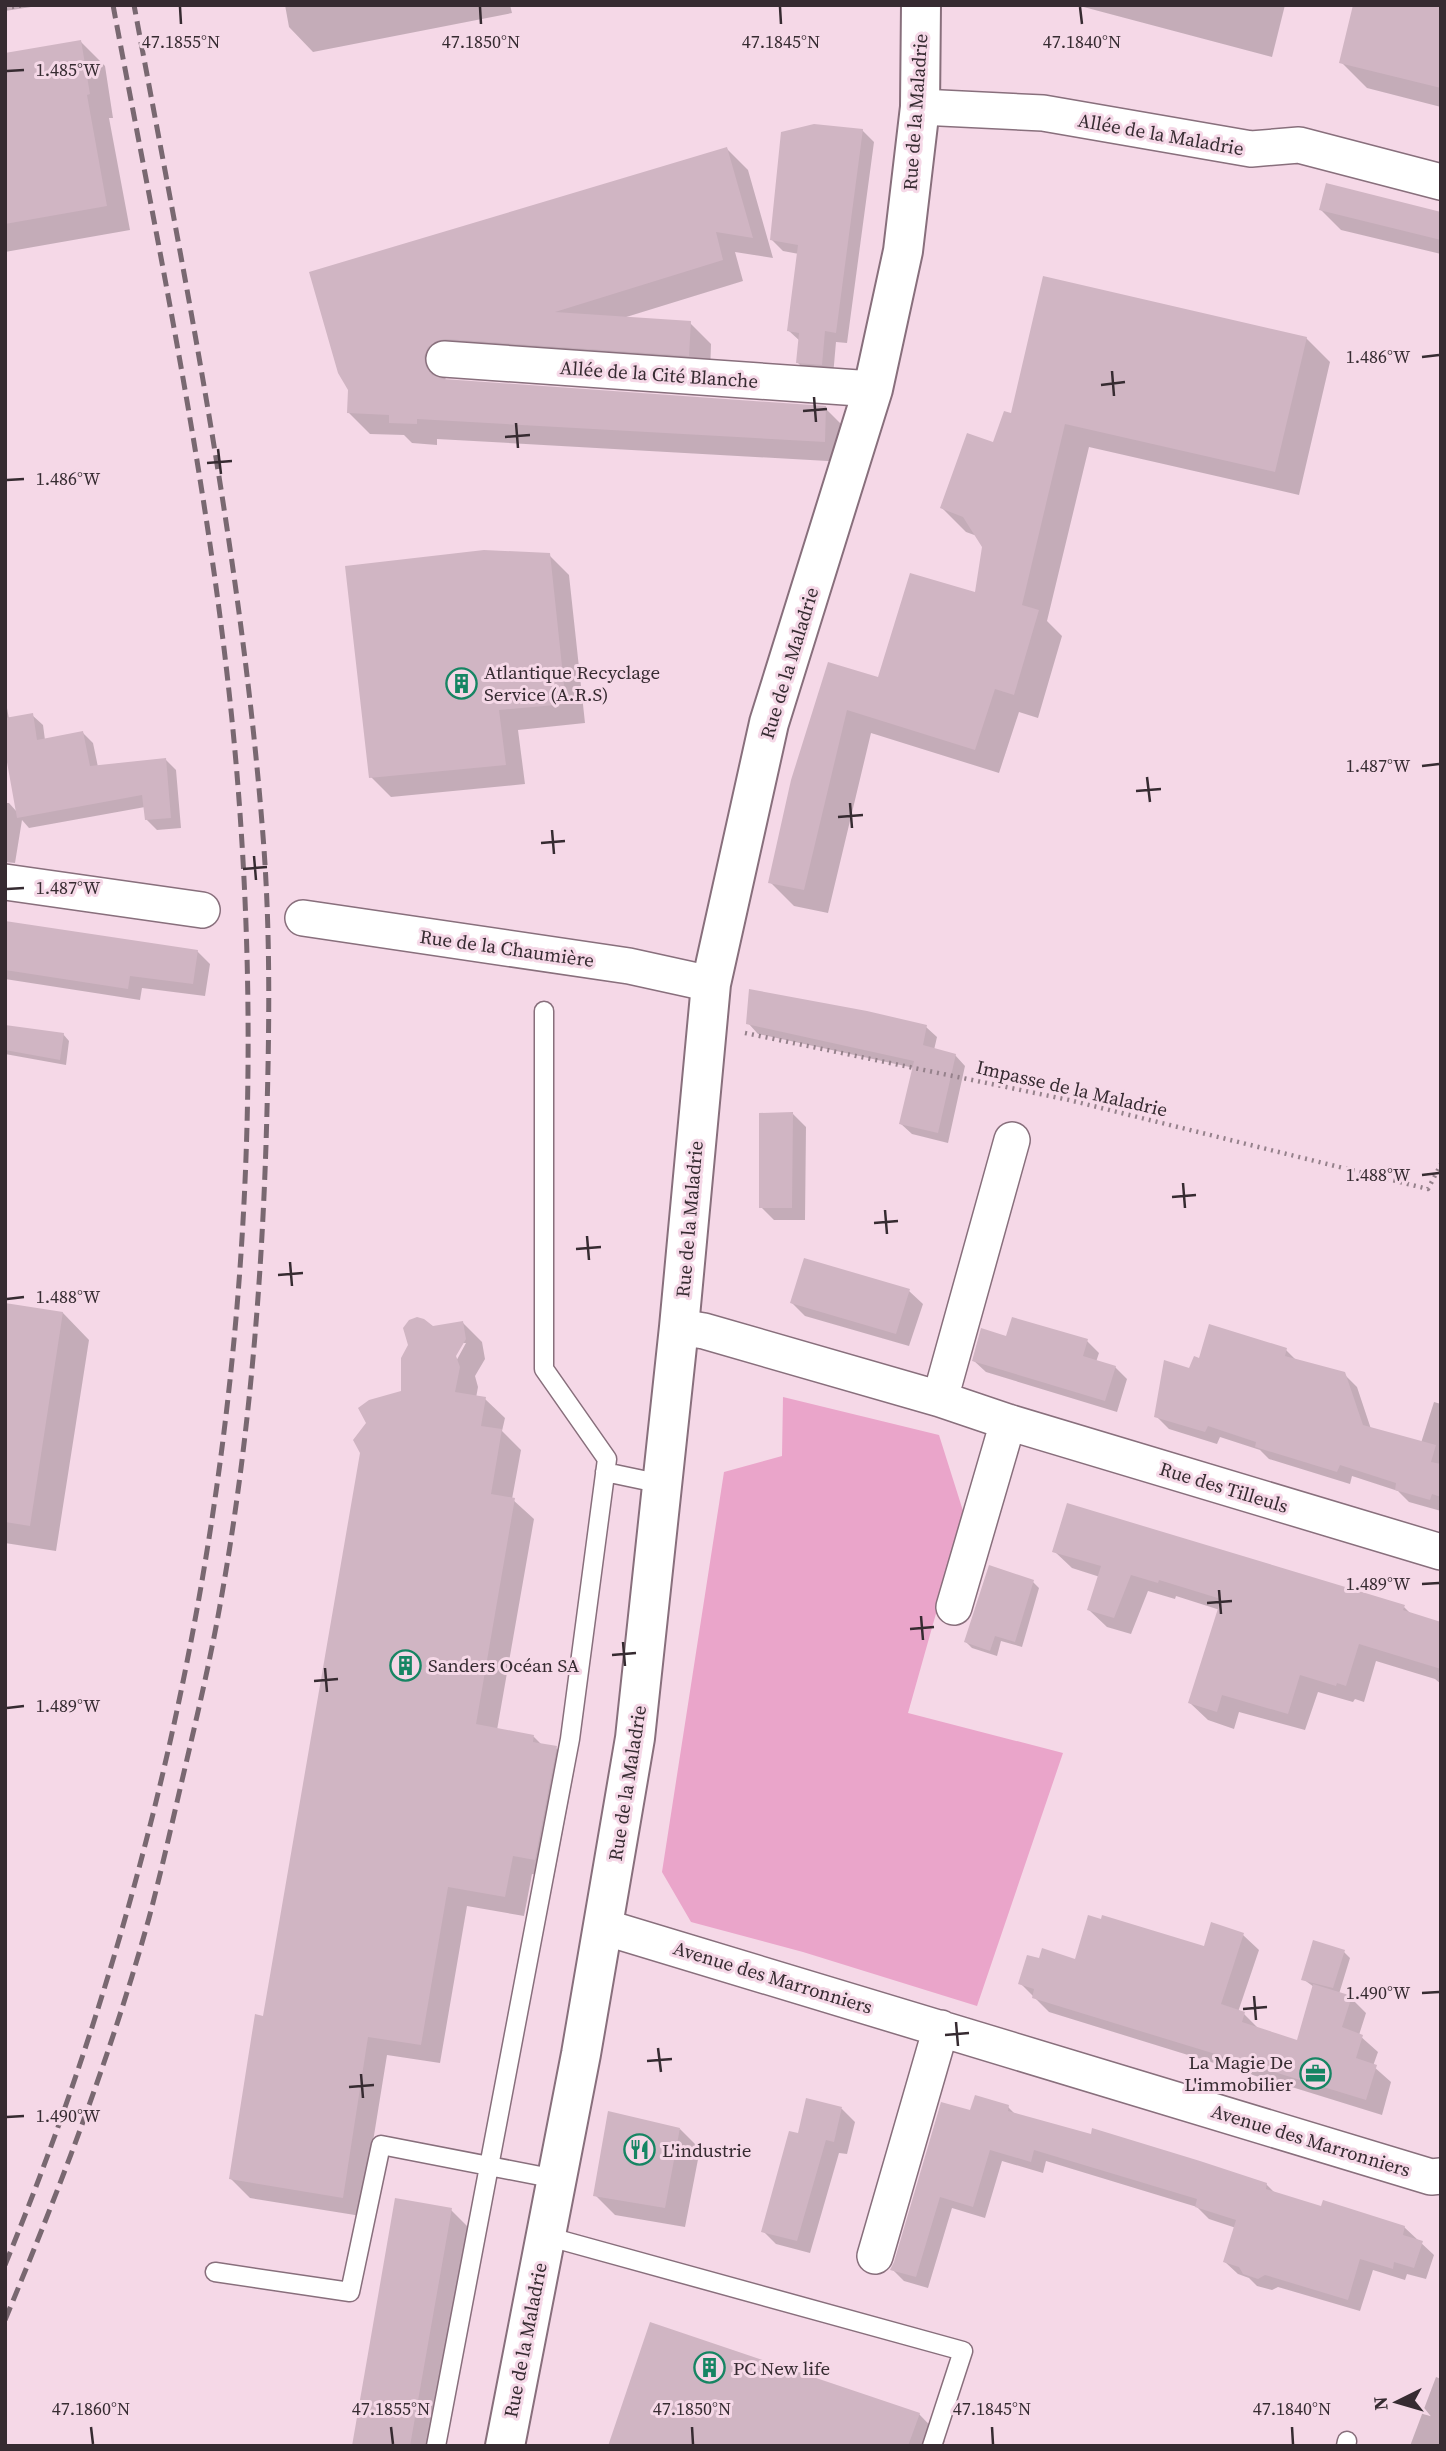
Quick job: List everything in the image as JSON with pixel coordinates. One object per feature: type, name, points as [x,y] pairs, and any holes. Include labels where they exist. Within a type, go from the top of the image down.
[{"type":"street","name":"Rue de la Maladrie","points":[[505,2446],[604,1927],[635,1738],[679,1327],[711,984],[769,723],[873,388],[903,251],[919,107],[921,5]]},
{"type":"street","name":"Allée de la Maladrie","points":[[919,107],[1042,114],[1251,149],[1299,145],[1441,182]]},
{"type":"street","name":"Allée de la Cité Blanche","points":[[444,359],[873,388]]},
{"type":"street","points":[[5,882],[202,911]]},
{"type":"street","name":"Rue de la Chaumière","points":[[303,918],[629,966],[711,984]]},
{"type":"street","points":[[940,1399],[1012,1140]]},
{"type":"street","name":"Rue des Tilleuls","points":[[679,1327],[704,1331],[940,1399],[1008,1422],[1441,1552]]},
{"type":"street","points":[[954,1607],[1008,1422]]},
{"type":"street","name":"Avenue des Marronniers","points":[[604,1927],[1431,2177],[1441,2176]]},
{"type":"street","points":[[875,2256],[941,2028]]},
{"type":"lane","points":[[436,2446],[570,1739],[607,1459],[544,1369],[544,1011]]},
{"type":"lane","points":[[605,1472],[663,1484]]},
{"type":"lane","points":[[215,2272],[350,2292],[381,2145],[556,2179]]},
{"type":"lane","points":[[546,2236],[963,2351],[932,2446]]},
{"type":"path","points":[[5,8],[24,5]]},
{"type":"path","name":"Impasse de la Maladrie","points":[[706,1025],[1069,1100],[1428,1189],[1441,1164]]},
{"type":"shaded area","points":[[783,1397],[939,1435],[964,1514],[908,1713],[1063,1753],[977,2006],[803,1952],[691,1922],[662,1872],[724,1472],[782,1456]]},
{"type":"building","points":[[1353,5],[1441,5],[1441,88],[1339,63]]},
{"type":"building","points":[[81,40],[90,94],[87,95],[107,206],[5,224],[5,53]]},
{"type":"building","points":[[814,124],[863,129],[836,333],[825,331],[822,365],[796,363],[799,333],[787,331],[798,245],[770,240],[781,132]]},
{"type":"building","points":[[727,147],[753,238],[716,232],[723,260],[555,312],[691,321],[689,356],[445,339],[428,347],[424,357],[426,367],[432,375],[443,379],[826,406],[825,442],[417,419],[417,424],[389,423],[389,415],[347,413],[348,390],[338,373],[309,272]]},
{"type":"building","points":[[1326,183],[1441,212],[1441,240],[1319,210]]},
{"type":"building","points":[[1043,276],[1307,337],[1275,472],[1065,424],[1022,605],[1039,610],[1014,695],[995,689],[975,750],[847,710],[804,890],[768,883],[791,780],[828,662],[878,677],[910,573],[975,592],[982,547],[963,517],[940,508],[967,433],[993,442],[1004,411],[1011,413]]},
{"type":"building","name":"Atlantique Recyclage Service (A.R.S)","points":[[484,550],[550,553],[566,704],[499,710],[506,765],[369,778],[345,566]]},
{"type":"building","points":[[33,713],[37,740],[83,731],[90,766],[166,758],[171,818],[145,820],[142,795],[17,818],[5,751],[5,718]]},
{"type":"building","points":[[5,921],[198,950],[193,984],[130,976],[128,989],[5,970]]},
{"type":"building","points":[[749,989],[927,1025],[923,1045],[956,1054],[938,1133],[899,1124],[914,1061],[746,1024]]},
{"type":"building","points":[[5,1025],[64,1033],[60,1060],[5,1050]]},
{"type":"building","points":[[793,1112],[792,1208],[759,1208],[759,1113]]},
{"type":"building","points":[[804,1258],[910,1289],[896,1334],[790,1303]]},
{"type":"building","points":[[5,1303],[63,1312],[30,1526],[5,1522]]},
{"type":"building","name":"Sanders Océan SA","points":[[417,1317],[433,1326],[463,1321],[466,1339],[456,1356],[460,1367],[455,1392],[486,1397],[481,1426],[502,1429],[491,1494],[515,1498],[476,1724],[534,1735],[533,1742],[557,1746],[535,1860],[513,1856],[505,1897],[448,1887],[421,2045],[368,2037],[343,2198],[229,2179],[255,2014],[263,2016],[360,1453],[353,1440],[366,1423],[358,1408],[369,1400],[401,1391],[401,1358],[408,1345],[403,1328],[409,1320]]},
{"type":"building","points":[[1012,1317],[1088,1339],[1083,1356],[1116,1366],[1105,1401],[972,1361],[981,1328],[1006,1336]]},
{"type":"building","points":[[1209,1324],[1287,1348],[1285,1356],[1345,1372],[1363,1425],[1436,1445],[1431,1462],[1441,1464],[1441,1497],[1432,1494],[1430,1500],[1395,1490],[1396,1483],[1340,1465],[1337,1472],[1255,1447],[1256,1442],[1208,1426],[1205,1432],[1154,1417],[1164,1360],[1189,1368],[1194,1356],[1199,1358]]},
{"type":"building","points":[[1067,1503],[1405,1605],[1403,1610],[1441,1622],[1441,1669],[1359,1644],[1346,1686],[1337,1683],[1336,1686],[1300,1675],[1288,1714],[1222,1695],[1217,1712],[1188,1703],[1221,1599],[1159,1580],[1158,1583],[1131,1575],[1114,1618],[1087,1610],[1101,1566],[1052,1552]]},
{"type":"building","points":[[989,1565],[1034,1580],[1015,1642],[995,1636],[990,1651],[964,1642]]},
{"type":"building","points":[[1088,1915],[1101,1919],[1102,1915],[1204,1946],[1211,1922],[1244,1933],[1221,2004],[1245,2012],[1242,2022],[1297,2040],[1313,1984],[1352,1996],[1342,2027],[1363,2035],[1356,2058],[1377,2065],[1366,2100],[1032,1998],[1034,1989],[1018,1984],[1027,1955],[1039,1958],[1042,1948],[1075,1959]]},
{"type":"building","points":[[1313,1940],[1345,1950],[1333,1988],[1301,1980]]},
{"type":"building","points":[[975,2095],[1009,2105],[1008,2111],[1091,2134],[1092,2128],[1267,2183],[1266,2189],[1321,2206],[1323,2200],[1405,2226],[1403,2235],[1423,2241],[1414,2268],[1394,2262],[1393,2269],[1360,2259],[1348,2300],[1265,2275],[1258,2279],[1243,2274],[1239,2267],[1223,2262],[1236,2220],[1195,2207],[1197,2199],[1034,2150],[1031,2162],[990,2150],[973,2207],[940,2197],[916,2277],[890,2270],[941,2102],[970,2110]]},
{"type":"building","points":[[806,2098],[842,2107],[834,2142],[826,2140],[797,2241],[761,2232],[789,2131],[798,2133]]},
{"type":"building","name":"L'industrie","points":[[608,2111],[680,2128],[665,2208],[593,2196]]},
{"type":"building","points":[[395,2198],[452,2208],[410,2446],[352,2446]]},
{"type":"building","name":"PC New life","points":[[650,2322],[920,2413],[908,2446],[608,2446]]},
{"type":"railway","points":[[5,2265],[70,2093],[125,1917],[171,1740],[206,1560],[230,1379],[244,1196],[248,1012],[241,828],[221,621],[171,312],[113,5]]},
{"type":"railway","points":[[5,2320],[65,2171],[101,2071],[149,1918],[163,1860],[207,1672],[231,1538],[246,1426],[261,1258],[269,1034],[266,886],[255,742],[211,425],[134,5]]},
{"type":"place","name":"Atlantique Recyclage Service (A.R.S)","points":[[461,683]]},
{"type":"place","name":"Sanders Océan SA","points":[[405,1665]]},
{"type":"place","name":"La Magie De L'immobilier","points":[[1316,2073]]},
{"type":"place","name":"L'industrie","points":[[639,2150]]},
{"type":"place","name":"PC New life","points":[[710,2368]]}]
